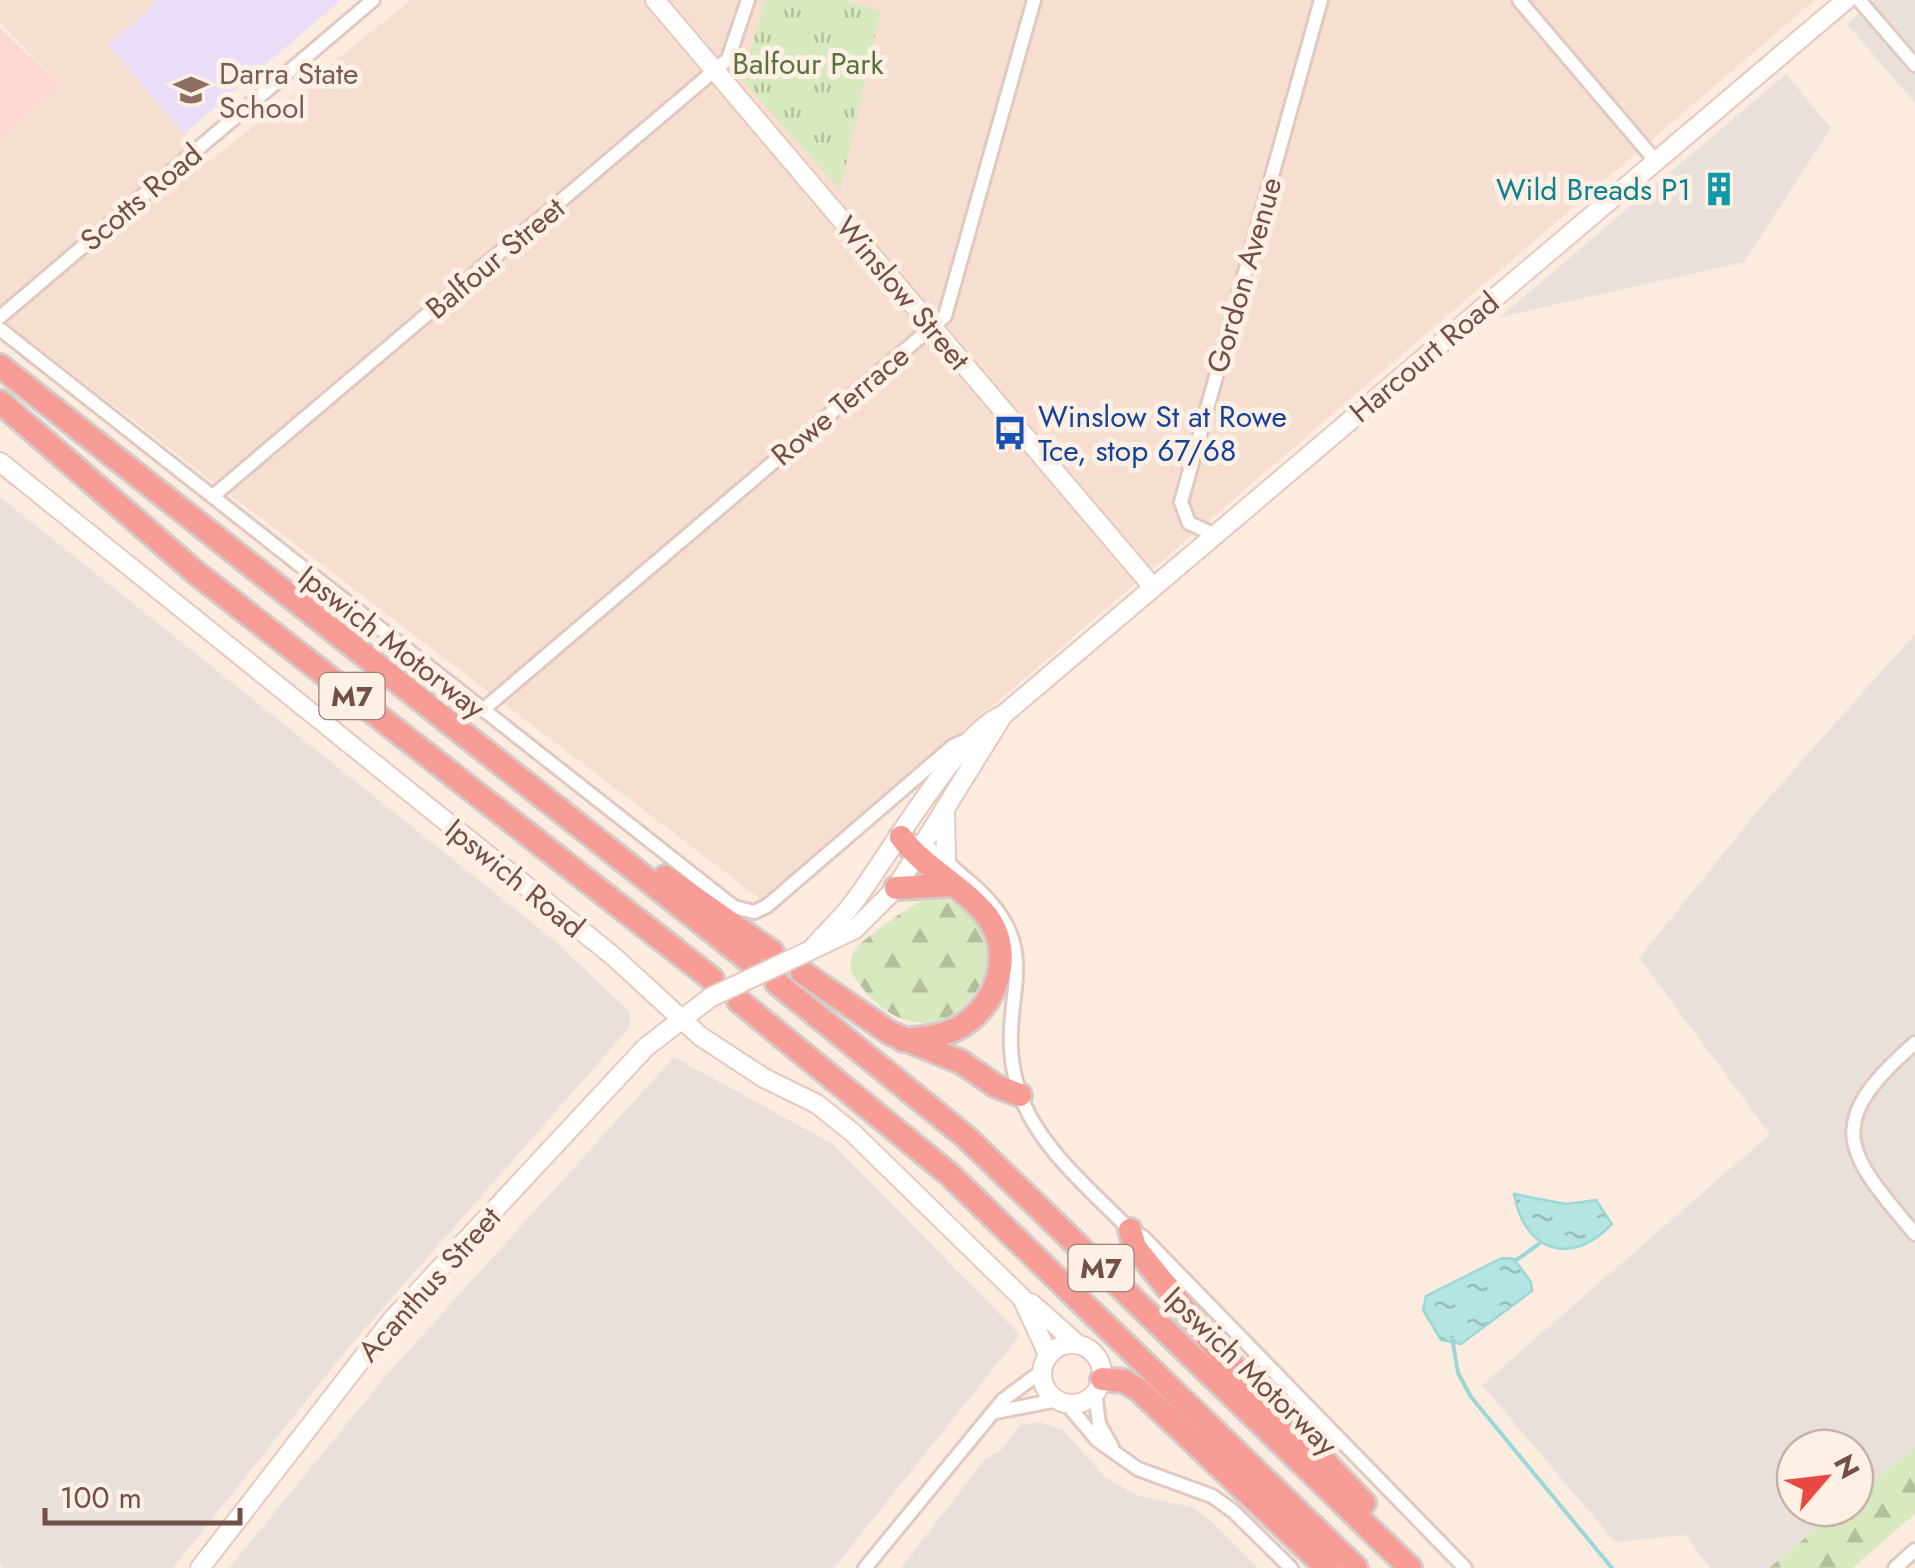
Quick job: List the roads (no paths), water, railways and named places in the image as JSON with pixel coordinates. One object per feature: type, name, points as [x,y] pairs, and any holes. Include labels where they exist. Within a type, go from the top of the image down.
[{"type":"highway","name":"Ipswich Motorway","points":[[0,366],[750,962]]},
{"type":"highway","name":"M7","points":[[0,402],[195,572],[711,988]]},
{"type":"highway","points":[[903,1040],[958,1028],[983,1006],[1000,976],[999,940],[992,924],[948,873],[913,846]]},
{"type":"highway","points":[[624,862],[647,864],[772,952]]},
{"type":"highway","points":[[896,888],[948,873]]},
{"type":"highway","points":[[802,972],[903,1040],[961,1062],[996,1086],[1020,1095]]},
{"type":"highway","name":"Ipswich Motorway","points":[[778,983],[966,1137],[1410,1568]]},
{"type":"highway","name":"M7","points":[[739,1001],[949,1174],[1356,1568]]},
{"type":"highway","points":[[1130,1230],[1135,1247],[1213,1345],[1428,1568]]},
{"type":"highway","points":[[1098,1386],[1124,1381],[1139,1390],[1328,1568]]},
{"type":"main road","name":"Winslow Street","points":[[654,0],[1152,586]]},
{"type":"main road","name":"Harcourt Road","points":[[812,950],[945,808],[1003,714],[1846,0]]},
{"type":"main road","name":"Ipswich Road","points":[[0,462],[612,956],[679,1019],[734,1060],[836,1118],[1022,1298],[1076,1344]]},
{"type":"main road","name":"Harcourt Road","points":[[679,1019],[711,988],[812,950],[855,929],[896,888],[913,846],[972,737],[990,719],[1003,714]]},
{"type":"main road","points":[[945,808],[948,873]]},
{"type":"main road","name":"Acanthus Street","points":[[200,1568],[392,1320],[646,1047],[679,1019]]},
{"type":"main road","name":"Ipswich Road","points":[[1022,1298],[1045,1363]]},
{"type":"main road","points":[[1076,1344],[1093,1352],[1098,1386],[1082,1402],[1061,1402],[1045,1388],[1045,1363],[1061,1345],[1076,1344]]},
{"type":"street","name":"Scotts Road","points":[[0,317],[372,0]]},
{"type":"street","name":"Balfour Street","points":[[213,496],[714,72],[732,54],[748,0]]},
{"type":"street","name":"Rowe Terrace","points":[[485,708],[945,316],[1034,0]]},
{"type":"street","name":"Gordon Avenue","points":[[1212,534],[1189,523],[1181,502],[1320,0]]},
{"type":"street","points":[[1519,0],[1654,159]]},
{"type":"street","points":[[1858,0],[1915,64]]},
{"type":"street","points":[[0,329],[485,708]]},
{"type":"street","name":"Harcourt Road","points":[[485,708],[719,897],[754,912],[767,906],[953,746],[972,737]]},
{"type":"street","points":[[948,873],[992,899],[1014,936],[1018,974],[1009,1034],[1020,1095],[1048,1141],[1130,1230],[1143,1237],[1262,1356],[1465,1568]]},
{"type":"street","points":[[1915,1043],[1877,1076],[1858,1102],[1852,1127],[1858,1162],[1915,1234]]},
{"type":"street","points":[[866,1568],[1003,1400],[1045,1363]]},
{"type":"street","points":[[1098,1386],[1100,1424],[1116,1454]]},
{"type":"street","points":[[996,1412],[1061,1402],[1116,1454],[1164,1481],[1212,1496],[1291,1568]]},
{"type":"street","points":[[1894,1568],[1915,1550]]},
{"type":"water","points":[[1514,1194],[1566,1204],[1596,1200],[1612,1224],[1581,1246],[1551,1247],[1528,1229]]},
{"type":"water","points":[[1502,1258],[1514,1259],[1531,1282],[1532,1291],[1461,1344],[1441,1340],[1423,1310],[1426,1296]]},
{"type":"waterway","points":[[1515,1261],[1539,1244]]},
{"type":"waterway","points":[[1452,1337],[1458,1373],[1471,1397],[1612,1568]]},
{"type":"place","name":"Darra State School","points":[[191,90]]},
{"type":"place","name":"Wild Breads P1","points":[[1719,189]]},
{"type":"place","name":"Winslow St at Rowe Tce, stop 67/68","points":[[1010,433]]},
{"type":"park label","name":"Balfour Park","points":[[808,63]]}]
